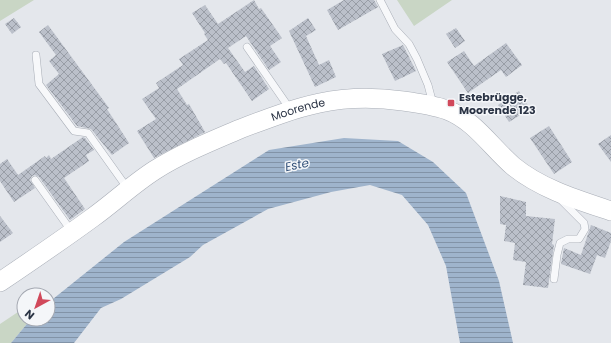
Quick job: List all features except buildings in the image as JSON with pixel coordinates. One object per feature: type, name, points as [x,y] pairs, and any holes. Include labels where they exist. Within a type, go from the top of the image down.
[{"type":"street","name":"Moorende","points":[[0,282],[72,232],[156,170],[197,148],[290,110],[347,98],[382,98],[434,106],[455,113],[514,166],[545,186],[611,212]]},
{"type":"lane","points":[[380,0],[395,29],[409,44],[417,59],[428,85],[434,106]]},
{"type":"lane","points":[[247,47],[290,110]]},
{"type":"lane","points":[[36,55],[39,84],[74,131],[88,133],[129,189]]},
{"type":"lane","points":[[35,180],[72,232]]},
{"type":"lane","points":[[545,186],[584,223],[585,230],[579,239],[568,239],[560,243],[554,279]]},
{"type":"green space","points":[[0,0],[34,0],[0,21]]},
{"type":"green space","points":[[397,0],[452,0],[414,26]]},
{"type":"green space","points":[[16,313],[16,327],[24,327],[11,343],[0,343],[0,324]]},
{"type":"water","name":"Este","points":[[344,138],[398,141],[433,162],[466,193],[499,281],[513,343],[460,343],[446,266],[428,225],[402,195],[370,185],[331,192],[268,209],[203,245],[190,257],[121,299],[101,308],[74,343],[11,343],[24,327],[56,327],[56,297],[124,242],[269,150]]},
{"type":"place","name":"Estebrügge, Moorende 123","points":[[451,103]]}]
